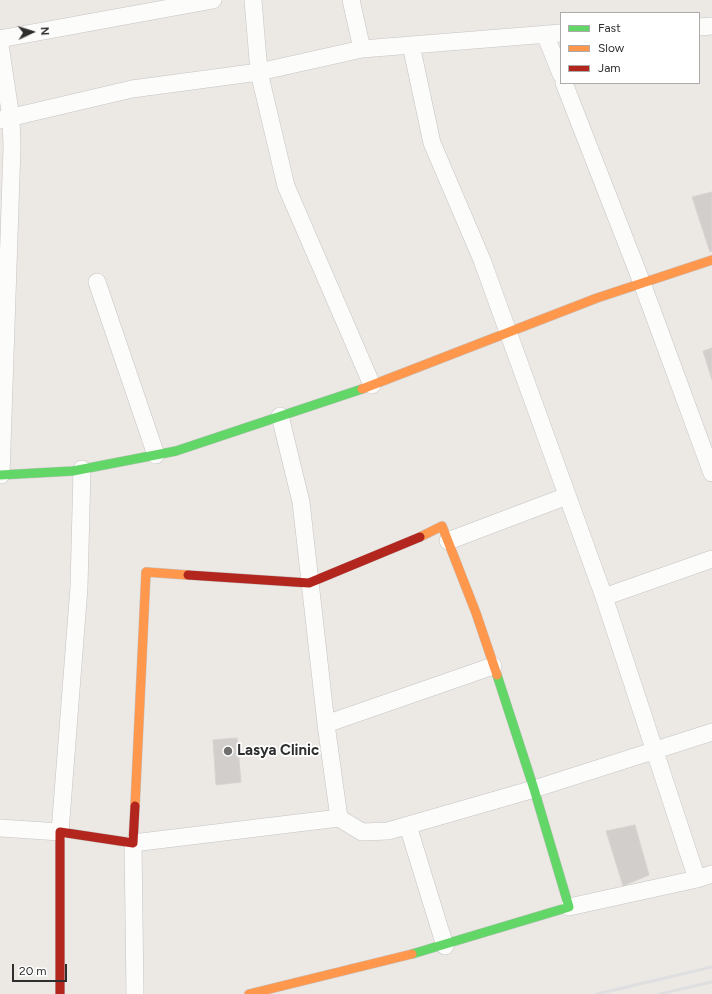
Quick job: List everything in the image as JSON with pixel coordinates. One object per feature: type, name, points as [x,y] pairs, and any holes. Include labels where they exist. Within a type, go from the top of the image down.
[{"type":"street","points":[[0,39],[213,0]]},
{"type":"street","points":[[253,0],[259,72],[286,186],[372,385]]},
{"type":"street","points":[[352,0],[362,49]]},
{"type":"street","points":[[700,27],[712,26]]},
{"type":"street","points":[[6,119],[132,89],[259,72],[362,49],[553,33],[560,69]]},
{"type":"street","points":[[0,45],[12,180],[1,475],[82,469],[176,451],[372,385],[508,332],[642,283],[712,260]]},
{"type":"street","points":[[249,994],[446,946],[569,907],[705,876],[655,751],[604,597],[482,260],[432,143],[411,45]]},
{"type":"street","points":[[564,84],[642,283],[712,473]]},
{"type":"street","points":[[97,282],[156,455]]},
{"type":"street","points":[[280,416],[301,502],[309,583],[338,818]]},
{"type":"street","points":[[60,994],[60,832],[79,587],[82,469]]},
{"type":"street","points":[[448,541],[567,496]]},
{"type":"street","points":[[135,994],[133,843],[146,572],[309,583],[415,539],[442,526],[476,613],[494,666],[534,789],[569,907]]},
{"type":"street","points":[[604,597],[712,559]]},
{"type":"street","points":[[326,724],[494,666]]},
{"type":"street","points":[[0,828],[60,832],[133,843],[338,818],[362,832],[388,831],[534,789],[712,732]]},
{"type":"street","points":[[408,826],[446,946]]},
{"type":"building","points":[[712,192],[712,251],[710,252],[692,197]]},
{"type":"building","points":[[712,348],[712,380],[703,351]]},
{"type":"building","points":[[237,738],[241,782],[216,785],[213,740]]},
{"type":"building","points":[[635,825],[649,875],[623,886],[606,831]]},
{"type":"railway","points":[[597,994],[712,967]]},
{"type":"railway","points":[[660,994],[712,982]]},
{"type":"traffic: fast","points":[[0,475],[73,471],[176,451],[362,389]]},
{"type":"traffic: fast","points":[[412,954],[569,907],[534,789],[497,675]]},
{"type":"traffic: slow","points":[[362,389],[597,298],[712,260]]},
{"type":"traffic: slow","points":[[420,537],[442,526],[476,613],[497,675]]},
{"type":"traffic: slow","points":[[135,806],[146,572],[188,575]]},
{"type":"traffic: slow","points":[[249,994],[412,954]]},
{"type":"traffic: jam","points":[[188,575],[309,583],[420,537]]},
{"type":"traffic: jam","points":[[60,994],[60,832],[133,843],[135,806]]},
{"type":"place","name":"Lasya Clinic","points":[[228,751]]}]
